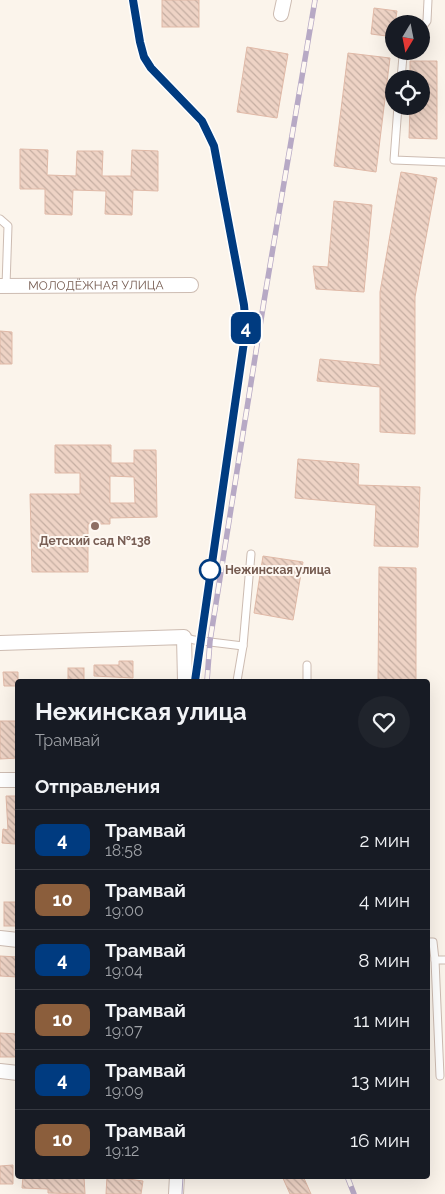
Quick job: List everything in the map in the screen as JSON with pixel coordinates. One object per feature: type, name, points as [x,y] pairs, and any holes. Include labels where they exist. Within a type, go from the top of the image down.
[{"type":"street","name":"МОЛОДЁЖНАЯ УЛИЦА","points":[[3,286],[191,285]]},
{"type":"street","points":[[0,642],[184,637],[185,679]]},
{"type":"street","points":[[0,780],[15,780]]},
{"type":"street","points":[[0,938],[15,940]]},
{"type":"street","points":[[0,1071],[15,1073]]},
{"type":"street","points":[[176,1194],[178,1179]]},
{"type":"lane","points":[[427,15],[428,0]]},
{"type":"lane","points":[[397,115],[394,160],[445,162]]},
{"type":"lane","points":[[0,219],[8,226],[3,286]]},
{"type":"lane","points":[[236,679],[243,646],[251,554]]},
{"type":"lane","points":[[184,637],[243,646]]},
{"type":"lane","points":[[307,665],[307,679]]},
{"type":"lane","points":[[430,942],[433,942],[435,960],[440,1076]]},
{"type":"lane","points":[[435,960],[445,960]]},
{"type":"building","points":[[162,0],[199,0],[199,27],[162,27]]},
{"type":"building","points":[[374,8],[397,11],[396,15],[385,15],[385,36],[371,34]]},
{"type":"building","points":[[247,47],[288,54],[277,118],[237,112]]},
{"type":"building","points":[[348,53],[385,57],[385,60],[390,60],[389,70],[385,70],[385,99],[376,172],[334,166]]},
{"type":"building","points":[[410,61],[437,61],[437,139],[409,138],[410,115],[430,115],[430,70],[410,70]]},
{"type":"building","points":[[20,149],[48,150],[47,175],[76,176],[77,151],[103,151],[102,176],[131,176],[132,150],[158,151],[158,191],[133,190],[132,215],[105,214],[106,191],[73,190],[72,215],[45,214],[45,189],[20,189]]},
{"type":"building","points":[[401,172],[437,178],[415,297],[415,434],[380,432],[380,387],[317,381],[320,359],[380,365],[380,292]]},
{"type":"building","points":[[334,201],[372,205],[364,292],[316,289],[313,266],[328,267]]},
{"type":"building","points":[[0,331],[12,332],[12,364],[0,364]]},
{"type":"building","points":[[55,445],[111,445],[111,463],[134,463],[134,450],[156,450],[157,517],[110,518],[110,524],[88,524],[88,572],[32,572],[30,494],[80,494],[80,473],[55,473]],"holes":[[[110,476],[134,477],[135,503],[110,503]]]},
{"type":"building","points":[[298,459],[359,464],[358,485],[420,487],[418,547],[374,546],[376,505],[295,498]]},
{"type":"building","points":[[263,556],[303,562],[293,620],[254,613]]},
{"type":"building","points":[[379,567],[416,568],[416,679],[378,679]]},
{"type":"building","points":[[119,661],[133,661],[133,678],[94,676],[94,665],[119,665]]},
{"type":"building","points":[[68,668],[84,668],[84,679],[68,679]]},
{"type":"building","points":[[3,672],[18,672],[15,686],[4,686]]},
{"type":"building","points":[[0,721],[15,721],[15,758],[0,759]]},
{"type":"building","points":[[6,796],[15,796],[15,844],[2,843],[3,829],[8,830]]},
{"type":"building","points":[[4,902],[15,902],[15,926],[4,926]]},
{"type":"building","points":[[0,956],[15,957],[15,977],[0,976]]},
{"type":"building","points":[[0,1033],[15,1034],[15,1057],[0,1057]]},
{"type":"building","points":[[13,1165],[13,1184],[0,1184],[0,1166]]},
{"type":"building","points":[[23,1179],[84,1179],[85,1194],[48,1193],[48,1189],[22,1188]]},
{"type":"building","points":[[107,1179],[143,1181],[141,1194],[106,1194]]},
{"type":"building","points":[[283,1179],[304,1179],[311,1194],[290,1194]]},
{"type":"tram line","points":[[133,0],[138,38],[144,58],[153,70],[193,111],[205,127],[214,146],[244,305],[246,328],[195,679]]},
{"type":"tram line","name":"4","points":[[133,0],[144,57],[151,68],[196,114],[209,131],[216,152],[246,319],[195,679]]},
{"type":"tram line","points":[[182,1194],[183,1179]]},
{"type":"railway","points":[[207,679],[210,641],[264,301],[315,0]]},
{"type":"railway","points":[[348,1179],[354,1194]]},
{"type":"place","name":"Детский сад №138","points":[[95,526]]},
{"type":"place","name":"Нежинская улица","points":[[210,570]]}]
